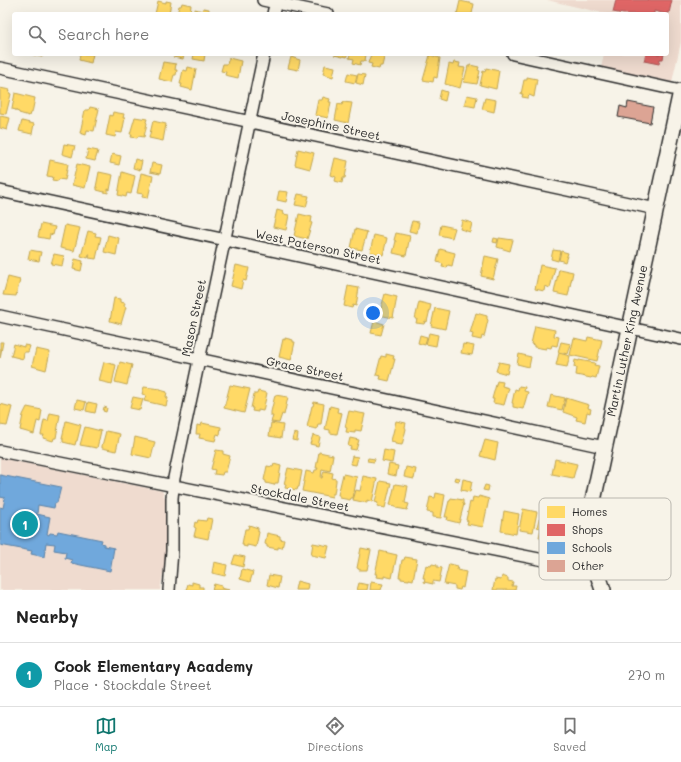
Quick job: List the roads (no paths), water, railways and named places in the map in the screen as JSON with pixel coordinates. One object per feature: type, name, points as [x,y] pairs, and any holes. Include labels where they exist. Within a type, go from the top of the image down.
[{"type":"street","points":[[263,0],[276,1],[320,12]]},
{"type":"street","points":[[273,12],[276,1]]},
{"type":"street","name":"Mason Street","points":[[169,590],[172,551],[173,486],[264,56]]},
{"type":"street","points":[[522,56],[681,91]]},
{"type":"street","name":"Josephine Street","points":[[0,68],[656,209]]},
{"type":"street","name":"Martin Luther King Avenue","points":[[593,498],[681,91]]},
{"type":"street","name":"West Paterson Street","points":[[0,191],[681,339]]},
{"type":"street","name":"Grace Street","points":[[0,316],[604,447]]},
{"type":"street","name":"Stockdale Street","points":[[0,451],[539,559]]},
{"type":"street","name":"Martin Luther King Avenue","points":[[599,580],[602,590]]},
{"type":"place","name":"Cook Elementary Academy","points":[[25,524]]}]
